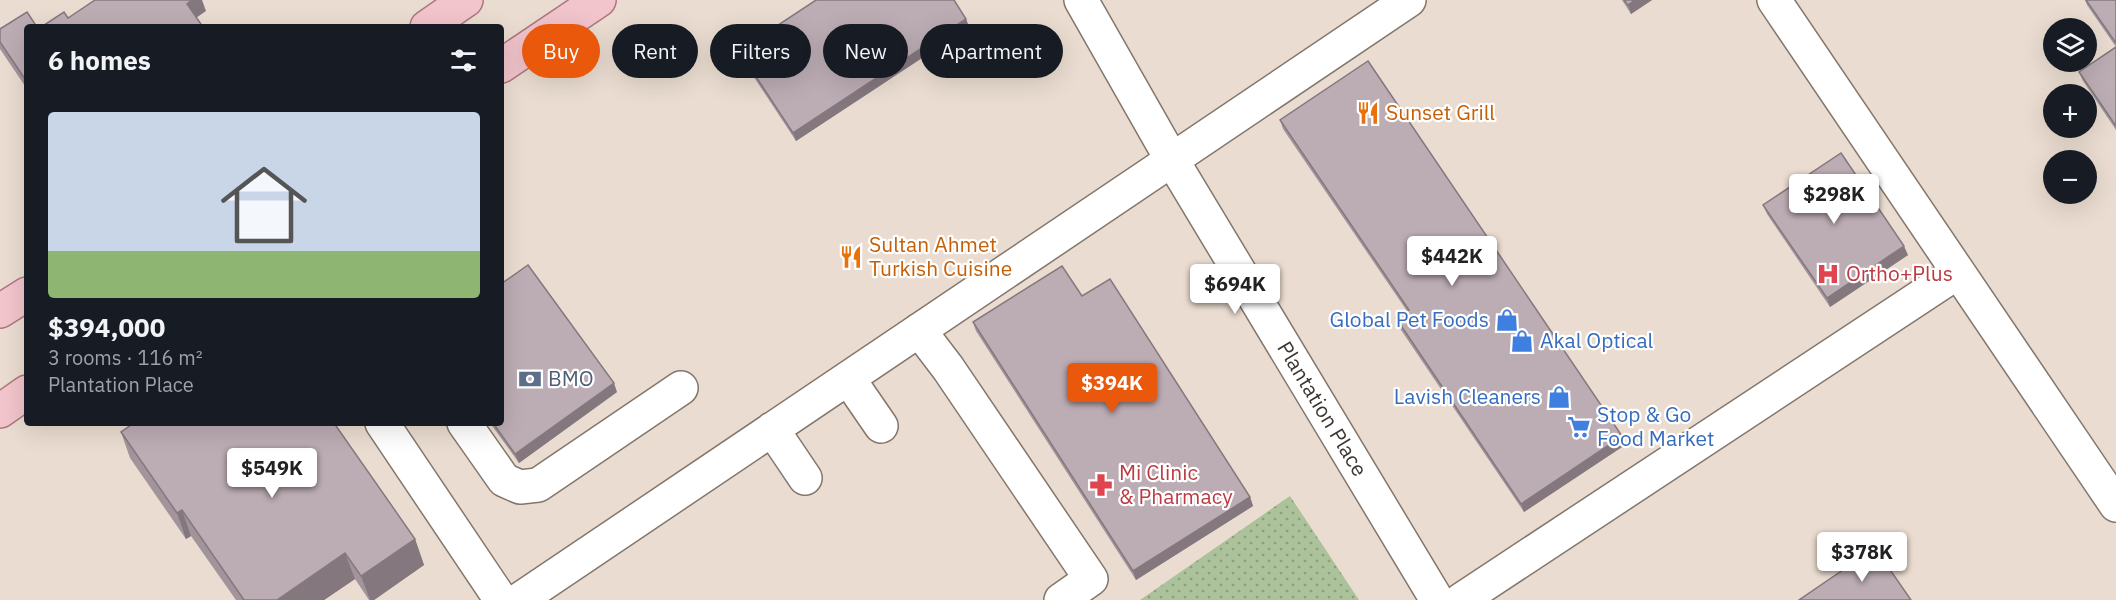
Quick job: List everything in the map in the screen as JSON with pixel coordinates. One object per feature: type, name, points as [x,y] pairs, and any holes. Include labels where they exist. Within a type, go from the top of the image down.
[{"type":"main road","points":[[431,24],[466,0]]},
{"type":"main road","points":[[504,64],[599,0]]},
{"type":"main road","points":[[0,311],[24,296]]},
{"type":"main road","points":[[0,411],[24,394]]},
{"type":"street","name":"Plantation Place","points":[[1081,0],[1173,160],[1437,600]]},
{"type":"street","points":[[519,600],[1409,0]]},
{"type":"street","points":[[1774,0],[2116,505]]},
{"type":"street","points":[[1461,600],[1958,272]]},
{"type":"street","points":[[919,330],[948,368],[1091,579],[1061,600]]},
{"type":"street","points":[[848,378],[881,426]]},
{"type":"street","points":[[466,426],[504,480],[520,487],[538,484],[681,388]]},
{"type":"street","points":[[384,426],[501,600]]},
{"type":"street","points":[[772,429],[805,478]]},
{"type":"green space","points":[[1290,496],[1359,600],[1140,600]]},
{"type":"building","points":[[95,0],[192,0],[187,4],[201,24],[46,24],[64,12],[68,18]]},
{"type":"building","points":[[816,0],[954,0],[966,19],[958,24],[920,24],[920,49],[908,57],[908,24],[823,24],[823,78],[876,78],[793,133],[757,78],[811,78],[811,24],[780,24]]},
{"type":"building","points":[[1624,0],[1635,0],[1628,5]]},
{"type":"building","points":[[2086,0],[2116,0],[2116,43]]},
{"type":"building","points":[[27,12],[35,24],[24,24],[24,78],[0,42],[0,29]]},
{"type":"building","points":[[2116,47],[2116,126],[2097,98],[2097,84],[2087,84],[2079,72],[2097,72],[2097,60]]},
{"type":"building","points":[[1368,61],[1622,436],[1521,504],[1396,318],[1409,310],[1280,120]]},
{"type":"building","points":[[1841,153],[1904,246],[1827,298],[1763,205]]},
{"type":"building","points":[[528,265],[614,383],[515,454],[495,426],[504,426],[504,282]]},
{"type":"building","points":[[1062,266],[1082,296],[1110,279],[1250,497],[1133,571],[973,322]]},
{"type":"building","points":[[130,426],[336,426],[415,539],[361,576],[345,553],[277,600],[244,600],[182,510],[177,513],[121,432]]},
{"type":"building","points":[[1875,548],[1911,600],[1799,600]]},
{"type":"place","name":"Sunset Grill","points":[[1368,113]]},
{"type":"place","name":"Sultan Ahmet Turkish Cuisine","points":[[851,257]]},
{"type":"place","name":"Ortho+Plus","points":[[1828,274]]},
{"type":"place","name":"Global Pet Foods","points":[[1507,320]]},
{"type":"place","name":"Akal Optical","points":[[1522,341]]},
{"type":"place","name":"BMO","points":[[530,379]]},
{"type":"place","name":"Lavish Cleaners","points":[[1559,397]]},
{"type":"place","name":"Stop & Go Food Market","points":[[1579,427]]},
{"type":"place","name":"Mi Clinic & Pharmacy","points":[[1101,485]]}]
